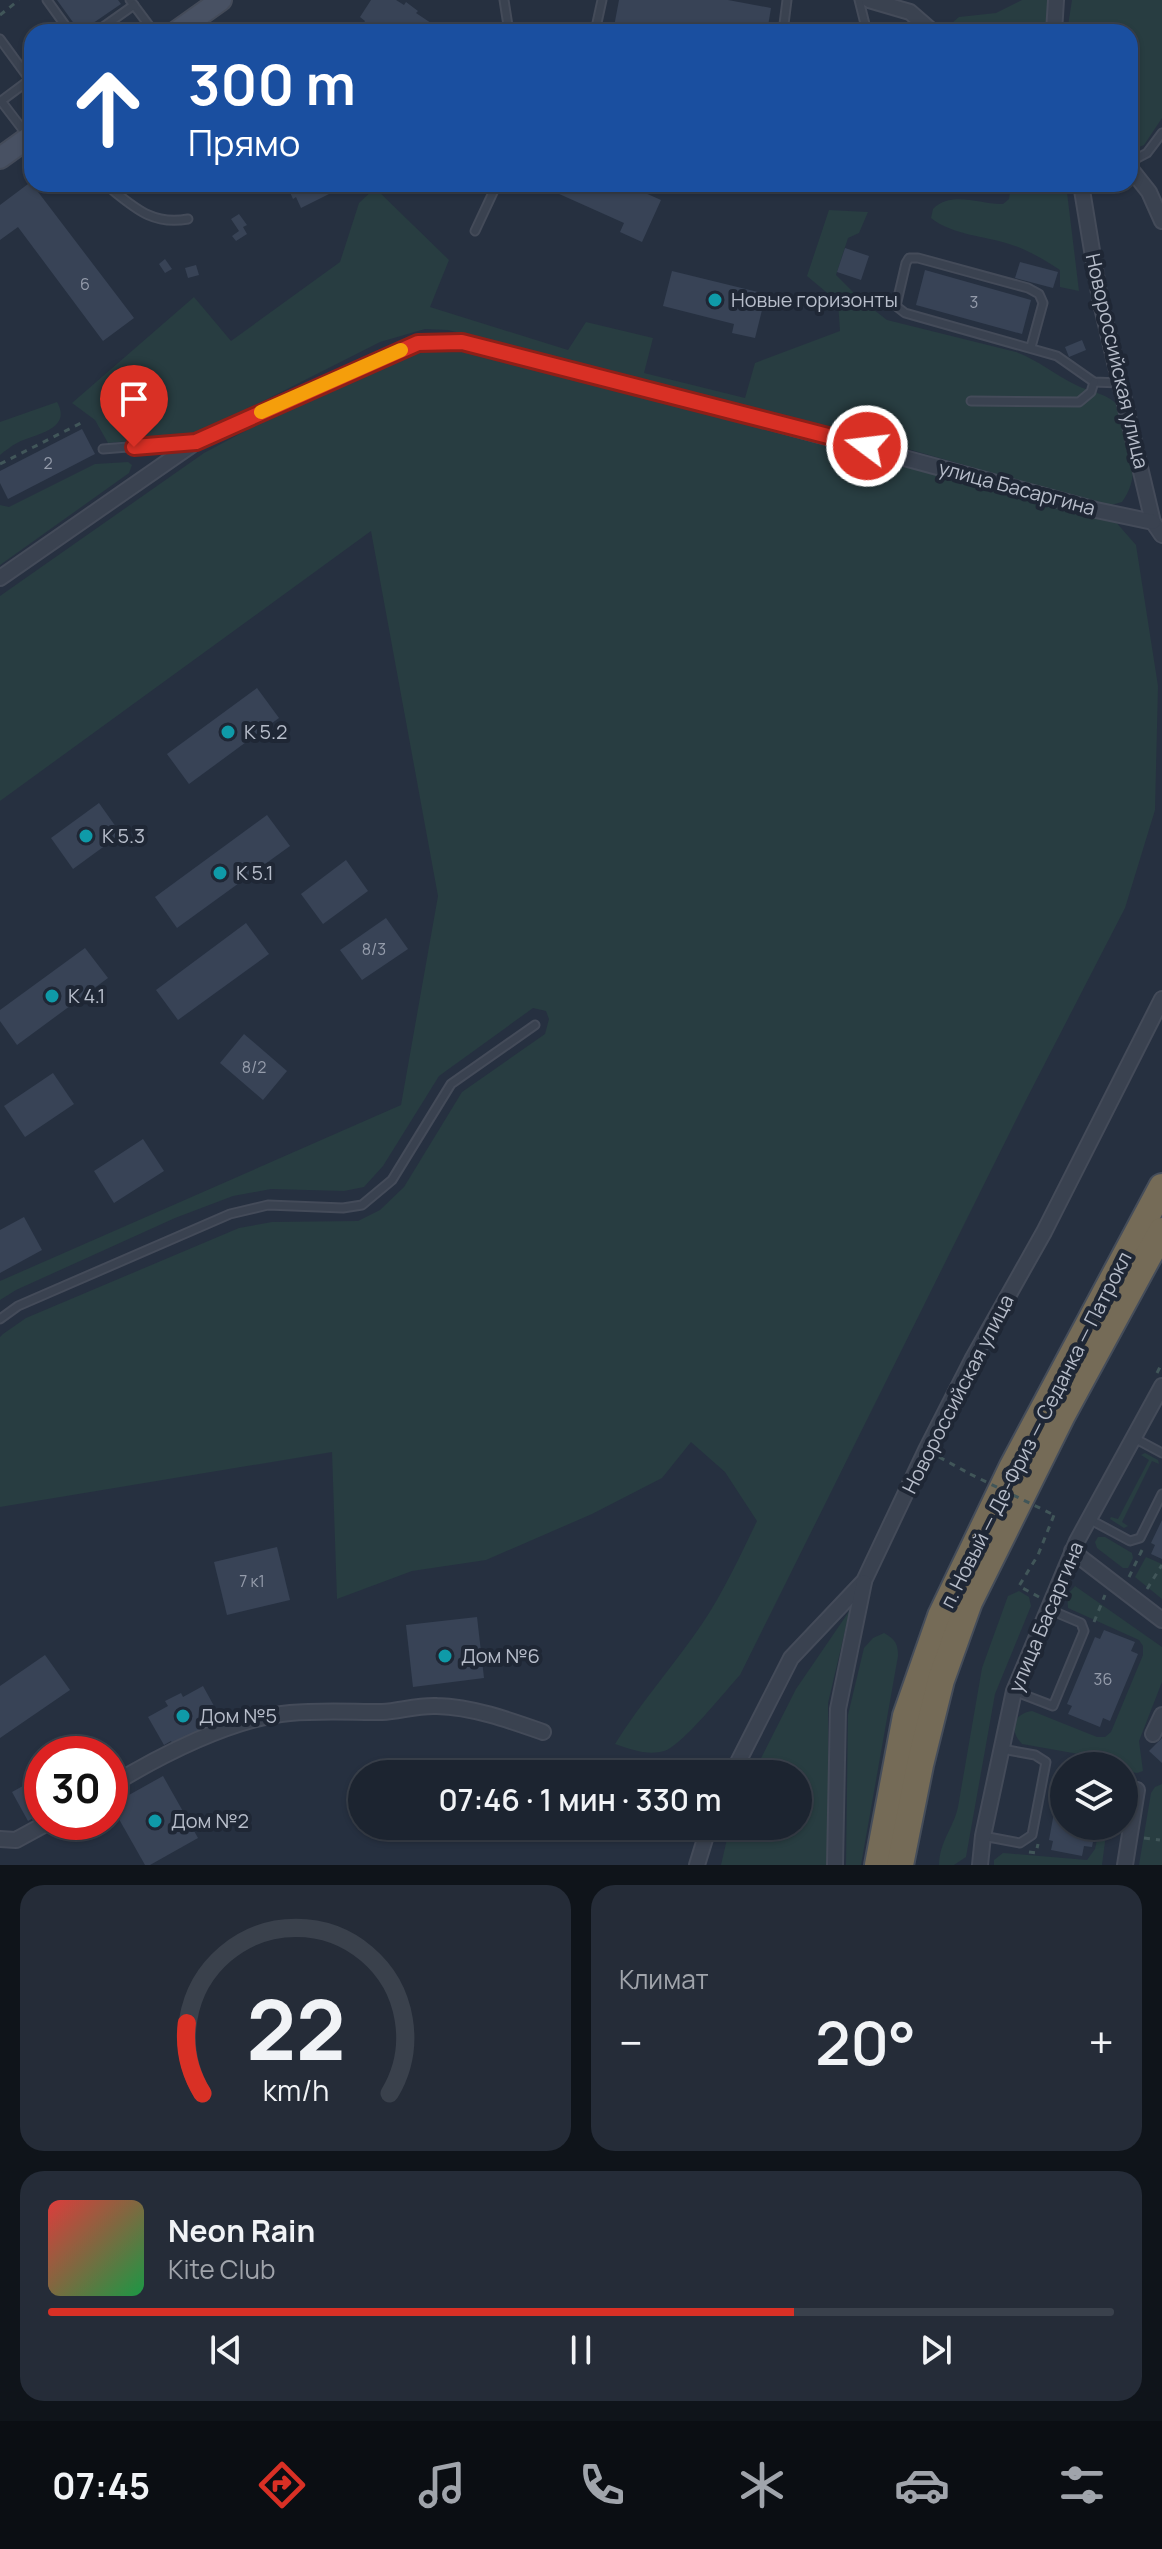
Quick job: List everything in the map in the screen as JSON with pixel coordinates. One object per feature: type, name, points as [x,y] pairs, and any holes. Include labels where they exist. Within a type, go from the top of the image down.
[{"type":"highway","name":"п. Новый — Де-Фриз — Седанка — Патрокл","points":[[878,1865],[906,1716],[941,1616],[1013,1466],[1162,1187]]},
{"type":"highway","name":"п. Новый — Де-Фриз — Седанка — Патрокл","points":[[900,1865],[941,1680],[969,1602],[1062,1415],[1162,1231]]},
{"type":"street","points":[[187,24],[221,0]]},
{"type":"street","points":[[869,0],[910,12],[924,24]]},
{"type":"street","points":[[1054,24],[1056,0]]},
{"type":"street","points":[[0,158],[24,140]]},
{"type":"street","points":[[1138,176],[1162,221]]},
{"type":"street","name":"Новороссийская улица","points":[[1082,192],[1100,299],[1160,531]]},
{"type":"street","name":"улица Басаргина","points":[[0,578],[196,442],[418,343],[462,342],[837,438],[1096,510],[1160,531]]},
{"type":"street","name":"Новороссийская улица","points":[[739,1760],[791,1658],[864,1581],[933,1437],[1044,1232],[1162,999]]},
{"type":"street","name":"улица Басаргина","points":[[980,1865],[1000,1749],[1014,1691],[1043,1603],[1134,1438],[1157,1408],[1162,1386]]},
{"type":"street","points":[[1072,1551],[1162,1620]]},
{"type":"street","points":[[835,1865],[838,1709],[864,1581]]},
{"type":"street","points":[[128,1775],[168,1752],[251,1721],[289,1713],[390,1712],[434,1706],[462,1708],[543,1732]]},
{"type":"street","points":[[1153,1734],[1162,1715]]},
{"type":"street","points":[[0,1839],[16,1840],[24,1836]]},
{"type":"street","points":[[697,1865],[705,1840]]},
{"type":"street","points":[[1125,1865],[1129,1840]]},
{"type":"lane","points":[[47,0],[64,24]]},
{"type":"lane","points":[[504,0],[508,24]]},
{"type":"lane","points":[[597,24],[602,0]]},
{"type":"lane","points":[[784,24],[787,0]]},
{"type":"lane","points":[[859,0],[865,24]]},
{"type":"lane","points":[[106,24],[132,3],[148,24]]},
{"type":"lane","points":[[0,39],[24,70]]},
{"type":"lane","points":[[24,84],[0,100],[24,129]]},
{"type":"lane","points":[[1138,159],[1162,133]]},
{"type":"lane","points":[[116,192],[151,217],[171,222],[188,219]]},
{"type":"lane","points":[[475,231],[493,192]]},
{"type":"lane","points":[[1031,347],[1043,303],[1039,294],[1028,288],[909,258],[896,297],[896,306],[905,313],[1057,356],[1094,382],[1120,383]]},
{"type":"lane","points":[[971,401],[1079,402],[1091,392],[1094,382]]},
{"type":"lane","points":[[103,449],[196,442]]},
{"type":"lane","points":[[0,1319],[18,1306],[230,1214],[268,1205],[343,1208],[362,1205],[392,1180],[451,1084],[535,1025]]},
{"type":"lane","points":[[1134,1438],[1162,1453]]},
{"type":"lane","points":[[1089,1518],[1130,1541],[1140,1538],[1162,1494]]},
{"type":"lane","points":[[1014,1691],[1053,1706],[1084,1631],[1081,1623],[1043,1603]]},
{"type":"lane","points":[[983,1836],[1020,1843],[1032,1835],[1046,1762],[1035,1755],[1000,1749]]},
{"type":"path","points":[[0,15],[19,0]]},
{"type":"path","points":[[0,464],[85,421]]},
{"type":"path","points":[[945,1460],[1054,1515],[1038,1555],[1019,1586],[1043,1603]]},
{"type":"path","points":[[1145,1593],[1162,1565]]},
{"type":"green space","points":[[1022,0],[1050,0],[1048,24],[953,24],[959,17],[996,13]]},
{"type":"green space","points":[[1072,0],[1162,0],[1162,118],[1144,145],[1138,148],[1138,24],[1068,24]]},
{"type":"green space","points":[[371,192],[379,192],[449,260],[430,307],[568,350],[586,322],[653,338],[644,373],[745,398],[755,363],[840,331],[838,302],[807,276],[829,210],[868,212],[859,233],[848,238],[836,275],[887,320],[1016,352],[1076,385],[1111,399],[1120,408],[1130,445],[1133,468],[1129,491],[1122,502],[1111,505],[1098,503],[897,446],[448,330],[425,329],[380,342],[196,435],[108,443],[95,420],[72,403],[194,297],[231,341],[340,262],[359,203]]},
{"type":"green space","points":[[1010,192],[1067,192],[1079,291],[1060,287],[1060,270],[1029,252],[1000,241],[959,232],[931,218],[933,209],[949,200],[1003,204],[1009,199]]},
{"type":"green space","points":[[456,345],[1107,512],[1136,545],[1158,686],[1155,810],[1125,908],[740,1675],[681,1740],[664,1751],[652,1753],[615,1744],[710,1612],[757,1521],[725,1472],[691,1442],[662,1478],[592,1514],[486,1560],[412,1571],[337,1599],[332,1452],[0,1507],[0,1337],[3,1334],[26,1318],[239,1228],[272,1222],[358,1221],[380,1210],[404,1187],[462,1092],[545,1034],[549,1019],[546,1011],[533,1008],[439,1076],[383,1166],[364,1187],[344,1191],[271,1189],[233,1196],[175,1218],[0,1300],[0,1281],[401,1105],[438,896],[371,531],[0,801],[0,596],[204,453],[367,366],[420,349]]},
{"type":"green space","points":[[57,402],[61,411],[56,425],[17,443],[0,455],[0,422]]},
{"type":"green space","points":[[128,462],[132,465],[129,473],[0,565],[0,505],[9,507],[95,464]]},
{"type":"green space","points":[[1145,1453],[1158,1460],[1159,1464],[1152,1461],[1122,1522],[1128,1526],[1124,1528],[1110,1519],[1118,1519],[1149,1460],[1141,1455]]},
{"type":"green space","points":[[1098,1537],[1105,1537],[1132,1553],[1128,1568],[1123,1568],[1097,1548],[1095,1542]]},
{"type":"green space","points":[[1146,1557],[1162,1564],[1162,1599],[1135,1577]]},
{"type":"green space","points":[[1075,1586],[1162,1647],[1162,1682],[1139,1741],[1143,1771],[1138,1773],[1138,1752],[1067,1752],[1022,1744],[1015,1734],[1017,1719],[1032,1711],[1097,1737],[1105,1737],[1111,1732],[1143,1655],[1139,1640],[1068,1608],[1067,1595]]},
{"type":"green space","points":[[1019,1591],[1029,1597],[1031,1606],[995,1694],[966,1857],[954,1865],[939,1865],[942,1848],[958,1807],[982,1668],[1008,1596]]},
{"type":"green space","points":[[850,1610],[828,1703],[829,1844],[826,1865],[721,1865],[727,1840],[812,1840],[812,1760],[760,1760],[796,1689]]},
{"type":"green space","points":[[884,1633],[895,1642],[898,1656],[861,1865],[846,1865],[848,1715],[864,1648],[873,1638]]},
{"type":"green space","points":[[1162,1784],[1162,1865],[1139,1865],[1151,1793]]},
{"type":"green space","points":[[1097,1840],[1105,1840],[1102,1865],[994,1865],[994,1860],[1003,1853],[1087,1860]]},
{"type":"building","points":[[57,0],[118,0],[121,4],[92,24],[74,24]]},
{"type":"building","points":[[371,0],[396,0],[404,5],[406,2],[432,24],[363,24],[365,21],[360,17]]},
{"type":"building","points":[[619,0],[728,0],[771,8],[768,24],[614,24]]},
{"type":"building","points":[[24,187],[24,192],[38,192],[134,318],[103,341],[18,227],[0,240],[0,205]]},
{"type":"building","points":[[290,192],[333,192],[301,208],[296,197],[293,199]]},
{"type":"building","points":[[643,192],[661,200],[642,242],[620,232],[624,223],[557,193]]},
{"type":"building","points":[[239,214],[247,225],[243,227],[247,234],[236,241],[232,236],[239,231],[231,219]]},
{"type":"building","points":[[845,248],[869,256],[861,280],[837,272]]},
{"type":"building","points":[[165,259],[172,269],[165,273],[159,264]]},
{"type":"building","points":[[1020,262],[1058,272],[1053,288],[1015,278]]},
{"type":"building","points":[[196,265],[199,275],[188,278],[185,268]]},
{"type":"building","points":[[925,270],[1031,300],[1022,334],[916,305]]},
{"type":"building","name":"Новые горизонты","points":[[672,271],[766,294],[755,338],[732,333],[734,324],[663,306]]},
{"type":"building","points":[[1082,340],[1086,350],[1069,357],[1065,347]]},
{"type":"building","points":[[82,429],[95,454],[8,499],[0,483],[0,471]]},
{"type":"building","name":"К 5.2","points":[[257,688],[279,718],[189,784],[167,754]]},
{"type":"building","name":"К 5.3","points":[[99,803],[121,834],[73,869],[51,838]]},
{"type":"building","name":"К 5.1","points":[[267,815],[290,846],[177,928],[155,897]]},
{"type":"building","points":[[346,860],[368,891],[323,924],[301,894]]},
{"type":"building","points":[[386,918],[408,949],[362,980],[340,950]]},
{"type":"building","points":[[246,923],[269,954],[178,1020],[156,990]]},
{"type":"building","name":"К 4.1","points":[[85,948],[108,978],[17,1045],[0,1021],[0,1010]]},
{"type":"building","points":[[244,1034],[287,1071],[263,1100],[220,1063]]},
{"type":"building","points":[[53,1073],[74,1104],[25,1137],[4,1106]]},
{"type":"building","points":[[143,1139],[164,1171],[114,1203],[94,1171]]},
{"type":"building","points":[[24,1217],[42,1250],[0,1273],[0,1230]]},
{"type":"building","points":[[1162,1520],[1162,1559],[1151,1554],[1155,1545],[1151,1543]]},
{"type":"building","points":[[277,1547],[290,1600],[227,1615],[214,1562]]},
{"type":"building","name":"Дом №6","points":[[477,1617],[484,1678],[413,1687],[406,1625]]},
{"type":"building","points":[[1104,1630],[1135,1642],[1131,1651],[1138,1654],[1110,1721],[1103,1718],[1100,1727],[1068,1714],[1072,1706],[1067,1704],[1095,1637],[1100,1639]]},
{"type":"building","points":[[45,1655],[70,1690],[0,1738],[0,1686]]},
{"type":"building","name":"Дом №5","points":[[203,1686],[219,1715],[212,1719],[214,1722],[173,1745],[171,1741],[164,1745],[148,1717],[168,1706],[165,1701],[181,1693],[183,1697]]},
{"type":"building","points":[[1162,1738],[1162,1763],[1149,1751]]},
{"type":"building","name":"Дом №2","points":[[163,1776],[198,1838],[145,1865],[128,1835],[128,1796]]},
{"type":"building","points":[[24,1785],[24,1814],[12,1792]]},
{"type":"building","points":[[1050,1835],[1050,1840],[1093,1840],[1092,1847],[1084,1846],[1082,1856],[1051,1850],[1053,1841],[1049,1840]]},
{"type":"slow traffic","points":[[261,412],[401,350]]},
{"type":"place","name":"Новые горизонты","points":[[715,300]]},
{"type":"place","name":"К 5.2","points":[[228,732]]},
{"type":"place","name":"К 5.3","points":[[86,836]]},
{"type":"place","name":"К 5.1","points":[[220,873]]},
{"type":"place","name":"К 4.1","points":[[52,996]]},
{"type":"place","name":"Дом №6","points":[[445,1656]]},
{"type":"place","name":"Дом №5","points":[[183,1716]]},
{"type":"place","name":"Дом №2","points":[[155,1821]]},
{"type":"route","points":[[134,447],[196,442],[418,343],[462,342],[867,446]]}]
